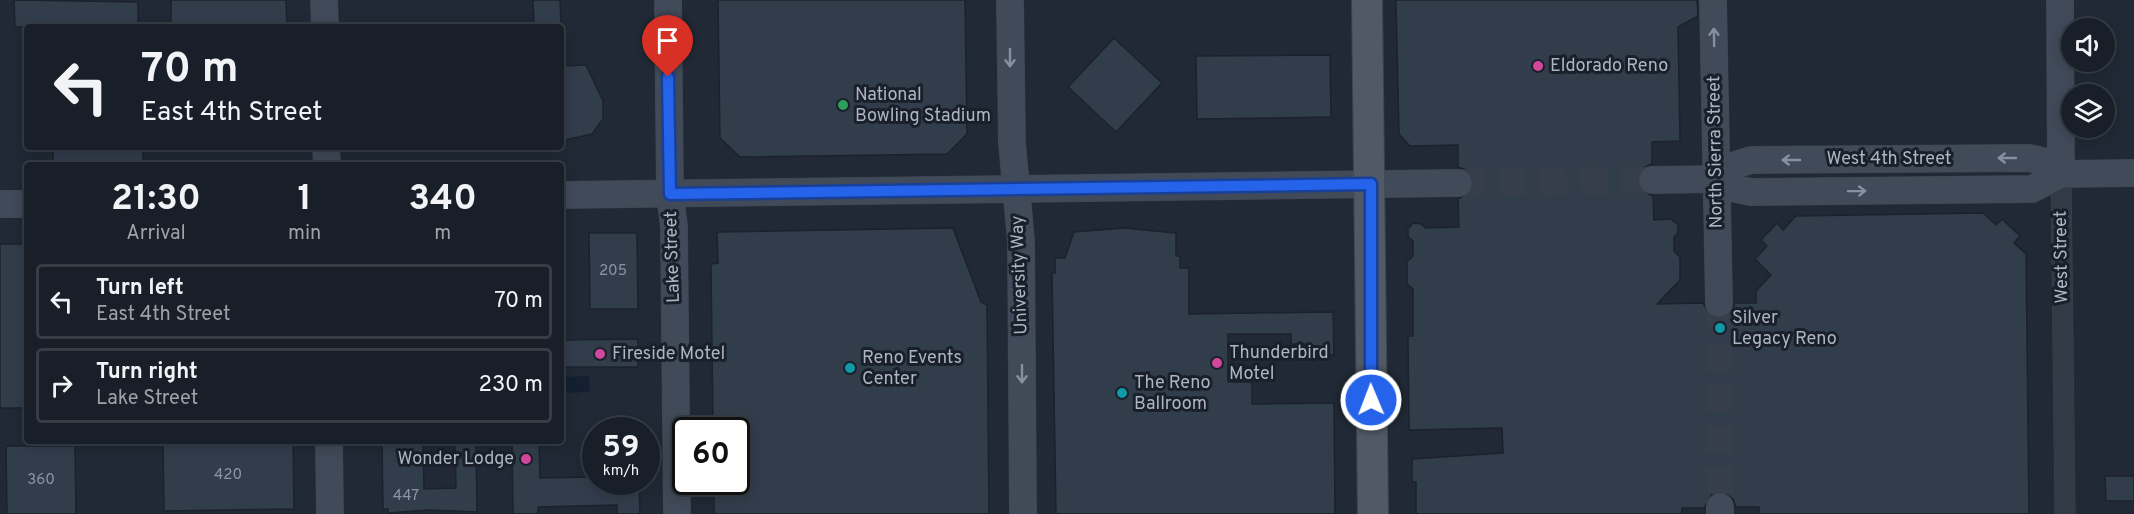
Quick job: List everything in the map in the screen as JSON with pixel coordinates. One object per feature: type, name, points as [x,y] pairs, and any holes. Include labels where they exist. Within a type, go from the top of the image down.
[{"type":"main road","points":[[324,0],[325,24]]},
{"type":"main road","name":"Lake Street","points":[[668,0],[670,194],[674,227],[677,514]]},
{"type":"main road","name":"University Way","points":[[1010,0],[1011,143],[1021,240],[1023,514]]},
{"type":"main road","points":[[1367,0],[1371,184],[1373,514]]},
{"type":"main road","name":"North Sierra Street","points":[[1713,0],[1719,303]]},
{"type":"main road","name":"West Street","points":[[2060,0],[2061,174]]},
{"type":"main road","name":"West 4th Street","points":[[1653,180],[1717,179],[1732,188],[1751,192],[2032,189],[2061,174],[2134,173]]},
{"type":"main road","points":[[564,195],[1458,183]]},
{"type":"main road","points":[[0,204],[24,204]]},
{"type":"main road","points":[[329,444],[330,514]]},
{"type":"street","name":"West Street","points":[[2061,174],[2065,514]]},
{"type":"water","points":[[589,376],[590,392],[564,393],[564,377]]},
{"type":"building","points":[[14,0],[138,2],[138,24],[24,24],[24,27],[15,27]]},
{"type":"building","points":[[171,0],[286,0],[287,24],[171,24]]},
{"type":"building","points":[[533,0],[560,0],[561,24],[534,24]]},
{"type":"building","name":"National Bowling Stadium","points":[[718,0],[965,0],[967,134],[947,154],[740,157],[720,138]]},
{"type":"building","name":"Silver Legacy Reno","points":[[1396,0],[1697,0],[1698,16],[1678,27],[1680,141],[1652,142],[1652,164],[1644,167],[1637,180],[1640,189],[1653,196],[1654,220],[1671,219],[1678,225],[1678,233],[1674,237],[1674,251],[1680,257],[1680,280],[1657,304],[1703,303],[1711,316],[1720,319],[1732,311],[1735,303],[1756,303],[1756,291],[1771,275],[1755,259],[1767,246],[1761,240],[1777,223],[1783,230],[1796,216],[1983,213],[1996,225],[2002,219],[2020,236],[2014,243],[2026,254],[2029,514],[1759,514],[1759,507],[1736,507],[1733,499],[1721,491],[1712,494],[1704,508],[1682,508],[1682,514],[1416,514],[1416,482],[1412,482],[1412,459],[1503,453],[1502,428],[1409,430],[1408,336],[1413,336],[1413,289],[1407,284],[1407,262],[1413,256],[1413,241],[1408,237],[1408,229],[1413,223],[1421,224],[1426,228],[1459,227],[1458,199],[1471,191],[1474,182],[1466,170],[1458,167],[1458,145],[1410,146],[1399,134]]},
{"type":"building","points":[[1114,38],[1162,83],[1116,132],[1068,87]]},
{"type":"building","points":[[1330,55],[1331,117],[1197,119],[1196,56]]},
{"type":"building","points":[[586,65],[603,101],[603,119],[592,134],[564,140],[564,80],[564,66]]},
{"type":"building","points":[[53,150],[143,150],[143,162],[53,162]]},
{"type":"building","name":"Reno Events Center","points":[[953,228],[981,302],[987,305],[989,514],[714,514],[714,495],[750,495],[750,417],[713,417],[711,264],[718,263],[717,232]]},
{"type":"building","name":"The Reno Ballroom","points":[[1124,228],[1176,233],[1176,256],[1180,256],[1180,268],[1189,268],[1189,314],[1333,312],[1334,355],[1316,355],[1309,344],[1291,344],[1291,334],[1228,334],[1228,382],[1252,382],[1252,404],[1334,403],[1335,514],[1056,514],[1052,273],[1055,273],[1055,258],[1065,258],[1074,232]]},
{"type":"building","points":[[589,233],[637,233],[638,309],[590,309]]},
{"type":"building","points":[[0,244],[24,244],[24,408],[0,408]]},
{"type":"building","name":"Fireside Motel","points":[[638,339],[638,367],[564,367],[564,340]]},
{"type":"building","points":[[163,444],[293,444],[294,509],[164,511]]},
{"type":"building","points":[[382,444],[423,444],[424,489],[456,488],[455,444],[476,444],[477,512],[429,510],[388,513],[388,509],[383,509]]},
{"type":"building","name":"Wonder Lodge","points":[[512,444],[539,444],[540,478],[582,477],[582,495],[639,495],[640,514],[617,514],[617,505],[538,507],[538,514],[513,514]]},
{"type":"building","points":[[6,446],[75,446],[76,514],[7,514]]},
{"type":"building","points":[[2105,476],[2134,476],[2134,501],[2106,501]]},
{"type":"tunnel","points":[[1458,183],[1653,180]]},
{"type":"tunnel","points":[[1719,303],[1720,507]]},
{"type":"place","name":"Eldorado Reno","points":[[1538,66]]},
{"type":"place","name":"National Bowling Stadium","points":[[843,105]]},
{"type":"place","name":"Silver Legacy Reno","points":[[1720,328]]},
{"type":"place","name":"Fireside Motel","points":[[600,354]]},
{"type":"place","name":"Thunderbird Motel","points":[[1217,363]]},
{"type":"place","name":"Reno Events Center","points":[[850,368]]},
{"type":"place","name":"The Reno Ballroom","points":[[1122,393]]},
{"type":"place","name":"Wonder Lodge","points":[[526,459]]},
{"type":"route","points":[[668,77],[670,194],[1371,184],[1371,400]]}]
